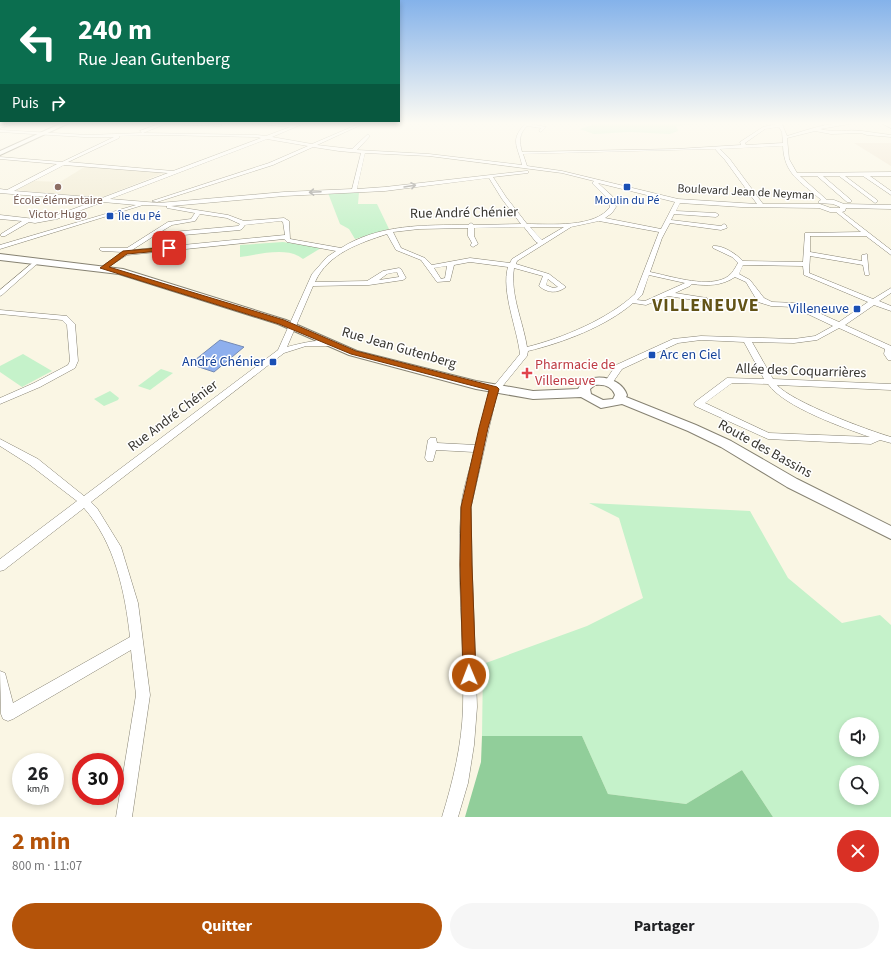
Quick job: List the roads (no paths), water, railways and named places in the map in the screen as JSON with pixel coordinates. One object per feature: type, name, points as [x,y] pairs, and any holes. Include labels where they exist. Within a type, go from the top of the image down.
[{"type":"main road","name":"Rue Jean Gutenberg","points":[[0,257],[103,268],[166,285],[292,327],[353,353],[494,389],[533,395],[585,394]]},
{"type":"main road","points":[[600,381],[608,382],[620,391],[620,399],[613,404],[601,404],[590,400],[585,394],[584,389],[590,383],[600,381]]},
{"type":"main road","name":"Route des Bassins","points":[[620,399],[692,428],[726,444],[792,483],[891,533]]},
{"type":"street","points":[[40,161],[174,172]]},
{"type":"street","points":[[0,196],[68,161]]},
{"type":"street","points":[[0,217],[28,220],[45,220],[54,218],[204,161]]},
{"type":"street","points":[[0,247],[246,173],[276,161]]},
{"type":"street","points":[[354,191],[361,161]]},
{"type":"street","name":"Boulevard Jean de Neyman","points":[[474,161],[562,172],[598,180],[661,198],[678,201],[820,206],[838,211]]},
{"type":"street","points":[[523,161],[525,168]]},
{"type":"street","points":[[729,161],[761,205]]},
{"type":"street","points":[[787,161],[795,175],[826,202],[843,206],[891,207]]},
{"type":"street","points":[[0,191],[145,204],[167,204],[284,194],[391,189],[527,172],[535,169]]},
{"type":"street","points":[[841,174],[875,201]]},
{"type":"street","points":[[864,174],[891,193]]},
{"type":"street","points":[[795,175],[891,174]]},
{"type":"street","points":[[819,175],[849,201]]},
{"type":"street","points":[[490,176],[504,198],[538,240],[542,242]]},
{"type":"street","points":[[450,817],[460,783],[467,745],[469,714],[466,507],[478,449],[494,389],[522,358],[524,350],[511,293],[510,265],[514,260],[542,242],[557,228],[599,219],[607,214],[613,206],[610,197],[596,185],[595,183],[598,180]]},
{"type":"street","points":[[524,350],[548,343],[583,328],[618,311],[634,301],[647,273],[662,231],[678,201]]},
{"type":"street","points":[[820,206],[820,204],[826,202]]},
{"type":"street","points":[[167,204],[170,207],[228,216],[242,223],[282,219],[286,221],[287,240],[341,250]]},
{"type":"street","points":[[838,211],[843,210],[843,206]]},
{"type":"street","points":[[838,211],[891,253]]},
{"type":"street","points":[[103,268],[170,223],[194,220],[199,212]]},
{"type":"street","points":[[672,212],[716,215]]},
{"type":"street","points":[[599,219],[662,231]]},
{"type":"street","points":[[3,234],[28,220]]},
{"type":"street","points":[[667,221],[721,228],[724,228],[724,226]]},
{"type":"street","points":[[156,232],[172,234],[240,228],[242,223]]},
{"type":"street","points":[[471,225],[471,236],[476,244],[472,245]]},
{"type":"street","name":"Rue André Chénier","points":[[0,566],[281,351],[315,274],[321,265],[341,250],[364,238],[389,231],[419,226],[471,225],[557,228]]},
{"type":"street","points":[[228,243],[230,229]]},
{"type":"street","points":[[389,231],[398,249],[423,259],[439,281],[448,280],[451,263]]},
{"type":"street","points":[[867,234],[807,234],[806,274],[891,309]]},
{"type":"street","points":[[102,249],[127,251],[288,237]]},
{"type":"street","points":[[715,247],[734,256],[741,264],[806,264]]},
{"type":"street","points":[[806,253],[866,264]]},
{"type":"street","points":[[865,255],[867,274]]},
{"type":"street","points":[[430,267],[470,260],[510,265],[547,275]]},
{"type":"street","points":[[0,294],[36,262]]},
{"type":"street","points":[[647,273],[689,282],[719,282],[736,275],[741,264]]},
{"type":"street","points":[[736,275],[748,281],[761,300],[771,304],[794,305],[890,347],[888,354],[891,358]]},
{"type":"street","points":[[634,301],[646,303],[688,285],[689,282]]},
{"type":"street","points":[[310,284],[369,283]]},
{"type":"street","points":[[608,382],[619,367],[676,341],[701,338],[806,340],[825,335],[891,290]]},
{"type":"street","points":[[669,294],[704,300]]},
{"type":"street","points":[[0,312],[64,318],[71,324],[74,360],[72,366],[44,382],[0,401]]},
{"type":"street","points":[[747,340],[770,381],[778,391],[792,399],[878,437],[891,440]]},
{"type":"street","points":[[281,351],[306,344],[333,344]]},
{"type":"street","name":"Allée des Coquarrières","points":[[878,437],[871,441],[865,441],[768,436],[698,404],[730,380],[891,388]]},
{"type":"street","points":[[0,442],[34,462],[85,502],[93,511],[115,547],[132,603],[143,696],[124,817]]},
{"type":"street","points":[[430,458],[433,443],[478,449]]},
{"type":"street","points":[[0,678],[4,716],[136,640]]},
{"type":"water","points":[[220,340],[244,347],[214,372],[190,364]]},
{"type":"place","name":"École élémentaire Victor Hugo","points":[[58,187]]},
{"type":"place","name":"Moulin du Pé","points":[[627,187]]},
{"type":"place","name":"Île du Pé","points":[[110,216]]},
{"type":"place","name":"Villeneuve","points":[[857,309]]},
{"type":"place","name":"Arc en Ciel","points":[[652,355]]},
{"type":"place","name":"André Chénier","points":[[273,362]]},
{"type":"place","name":"Pharmacie de Villeneuve","points":[[527,373]]},
{"type":"district","name":"VILLENEUVE","points":[[706,305]]}]
